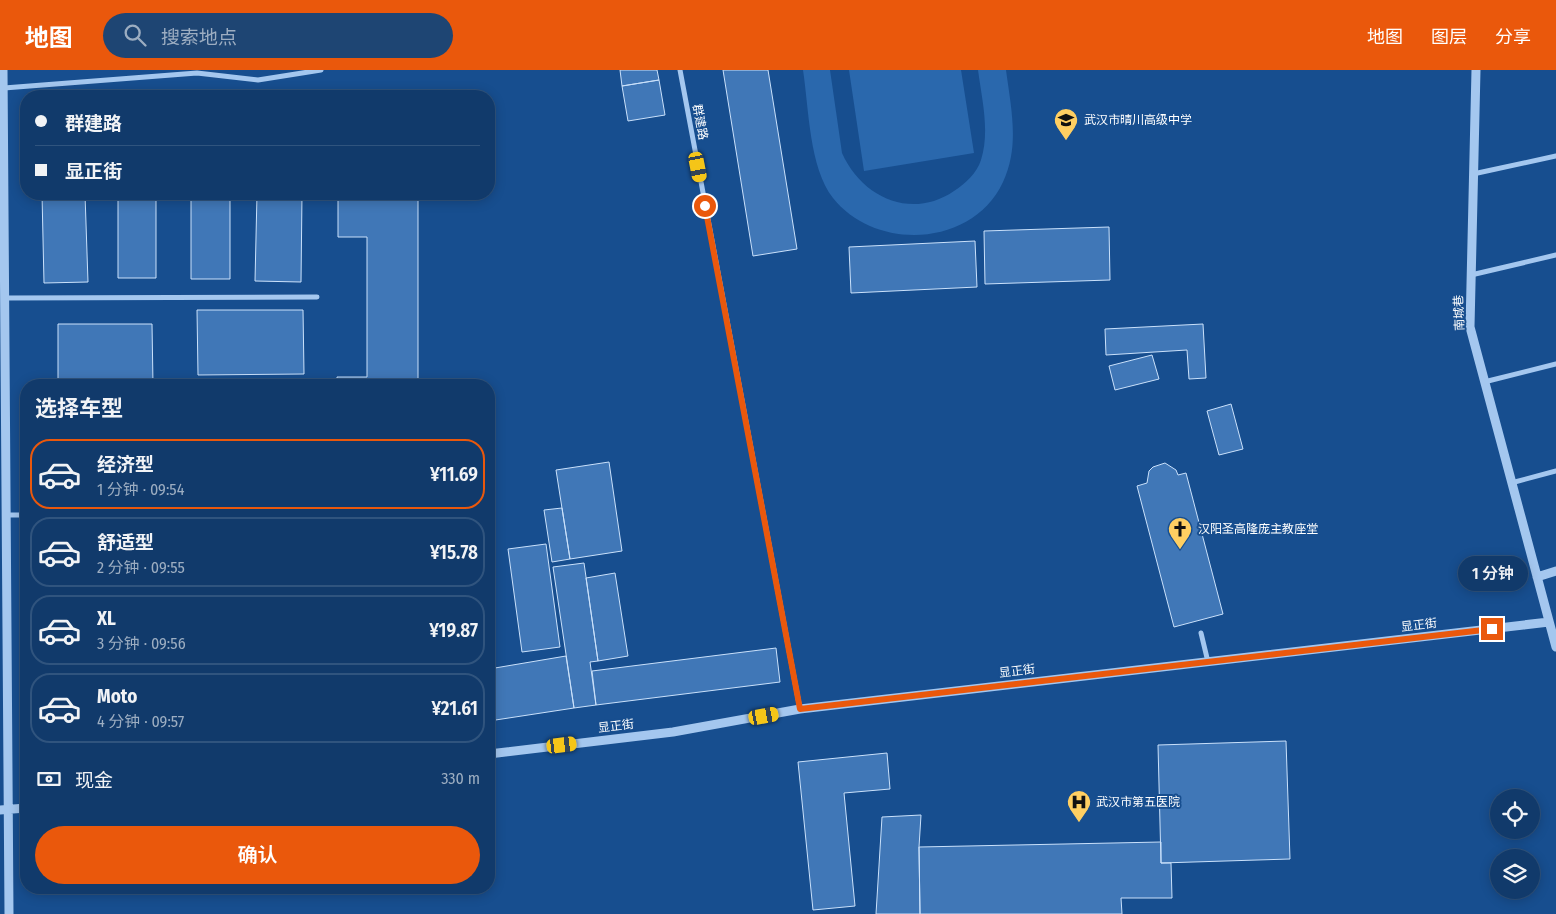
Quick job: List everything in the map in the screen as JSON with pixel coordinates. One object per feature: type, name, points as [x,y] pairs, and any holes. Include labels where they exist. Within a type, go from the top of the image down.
[{"type":"street","points":[[4,70],[7,515],[5,810],[9,914]]},
{"type":"street","points":[[4,88],[197,73],[258,80],[321,70]]},
{"type":"street","name":"群建路","points":[[680,70],[800,709]]},
{"type":"street","name":"南城巷","points":[[1476,70],[1470,327],[1556,646]]},
{"type":"street","points":[[1473,174],[1556,156]]},
{"type":"street","points":[[1471,275],[1556,255]]},
{"type":"street","points":[[5,298],[317,297]]},
{"type":"street","points":[[1484,382],[1556,364]]},
{"type":"street","points":[[1512,483],[1556,471]]},
{"type":"street","points":[[7,515],[20,515]]},
{"type":"street","points":[[1537,577],[1556,571]]},
{"type":"street","name":"显正街","points":[[495,753],[673,732],[800,709],[1549,622]]},
{"type":"street","points":[[1201,633],[1208,662]]},
{"type":"street","points":[[5,810],[20,809]]},
{"type":"shaded area","points":[[803,70],[830,70],[842,153],[851,169],[862,182],[890,200],[905,204],[922,204],[938,200],[954,191],[974,174],[981,160],[985,138],[978,70],[1006,70],[1012,113],[1013,141],[1008,168],[1003,182],[989,204],[970,220],[947,230],[923,235],[898,234],[873,227],[851,215],[833,198],[819,170],[811,137]]},
{"type":"shaded area","points":[[849,70],[961,70],[974,153],[864,171]]},
{"type":"building","points":[[620,70],[657,70],[659,80],[622,86]]},
{"type":"building","points":[[723,70],[768,70],[797,249],[753,256]]},
{"type":"building","points":[[659,80],[665,115],[628,121],[622,86]]},
{"type":"building","points":[[42,200],[85,200],[88,282],[44,283]]},
{"type":"building","points":[[118,200],[156,200],[156,278],[118,278]]},
{"type":"building","points":[[191,200],[230,200],[230,279],[191,279]]},
{"type":"building","points":[[257,200],[302,200],[301,282],[255,281]]},
{"type":"building","points":[[338,200],[418,200],[418,379],[337,379],[337,377],[367,377],[367,237],[338,237]]},
{"type":"building","points":[[1109,227],[1110,280],[985,284],[984,231]]},
{"type":"building","points":[[975,241],[977,287],[851,293],[849,247]]},
{"type":"building","points":[[197,310],[303,310],[304,374],[198,375]]},
{"type":"building","points":[[58,324],[152,324],[153,379],[58,379]]},
{"type":"building","points":[[1203,324],[1206,378],[1189,379],[1187,350],[1106,355],[1105,329]]},
{"type":"building","points":[[1152,355],[1159,379],[1115,390],[1109,366]]},
{"type":"building","points":[[1231,404],[1243,449],[1219,455],[1207,411]]},
{"type":"building","points":[[609,462],[622,551],[570,559],[556,470]]},
{"type":"building","name":"汉阳圣高隆庞主教座堂","points":[[1165,463],[1176,470],[1178,475],[1186,473],[1223,614],[1174,627],[1137,486],[1147,483],[1149,471],[1153,467]]},
{"type":"building","points":[[562,508],[570,559],[552,562],[544,510]]},
{"type":"building","points":[[546,544],[560,647],[522,652],[508,549]]},
{"type":"building","points":[[584,563],[598,661],[590,662],[596,705],[574,708],[553,567]]},
{"type":"building","points":[[615,573],[628,656],[598,661],[586,578]]},
{"type":"building","points":[[776,648],[780,682],[596,705],[592,671]]},
{"type":"building","points":[[566,656],[574,708],[495,720],[495,668]]},
{"type":"building","points":[[1286,741],[1290,859],[1161,863],[1158,745]]},
{"type":"building","points":[[887,753],[890,789],[844,793],[855,906],[813,910],[798,762]]},
{"type":"building","points":[[921,815],[919,847],[920,914],[876,914],[882,817]]},
{"type":"building","points":[[1161,842],[1161,863],[1171,863],[1172,898],[1121,898],[1122,914],[920,914],[919,847]]},
{"type":"place","name":"武汉市晴川高级中学","points":[[1066,141]]},
{"type":"place","name":"汉阳圣高隆庞主教座堂","points":[[1180,550]]},
{"type":"place","name":"武汉市第五医院","points":[[1079,823]]},
{"type":"route","points":[[705,206],[800,709],[1492,629]]}]
